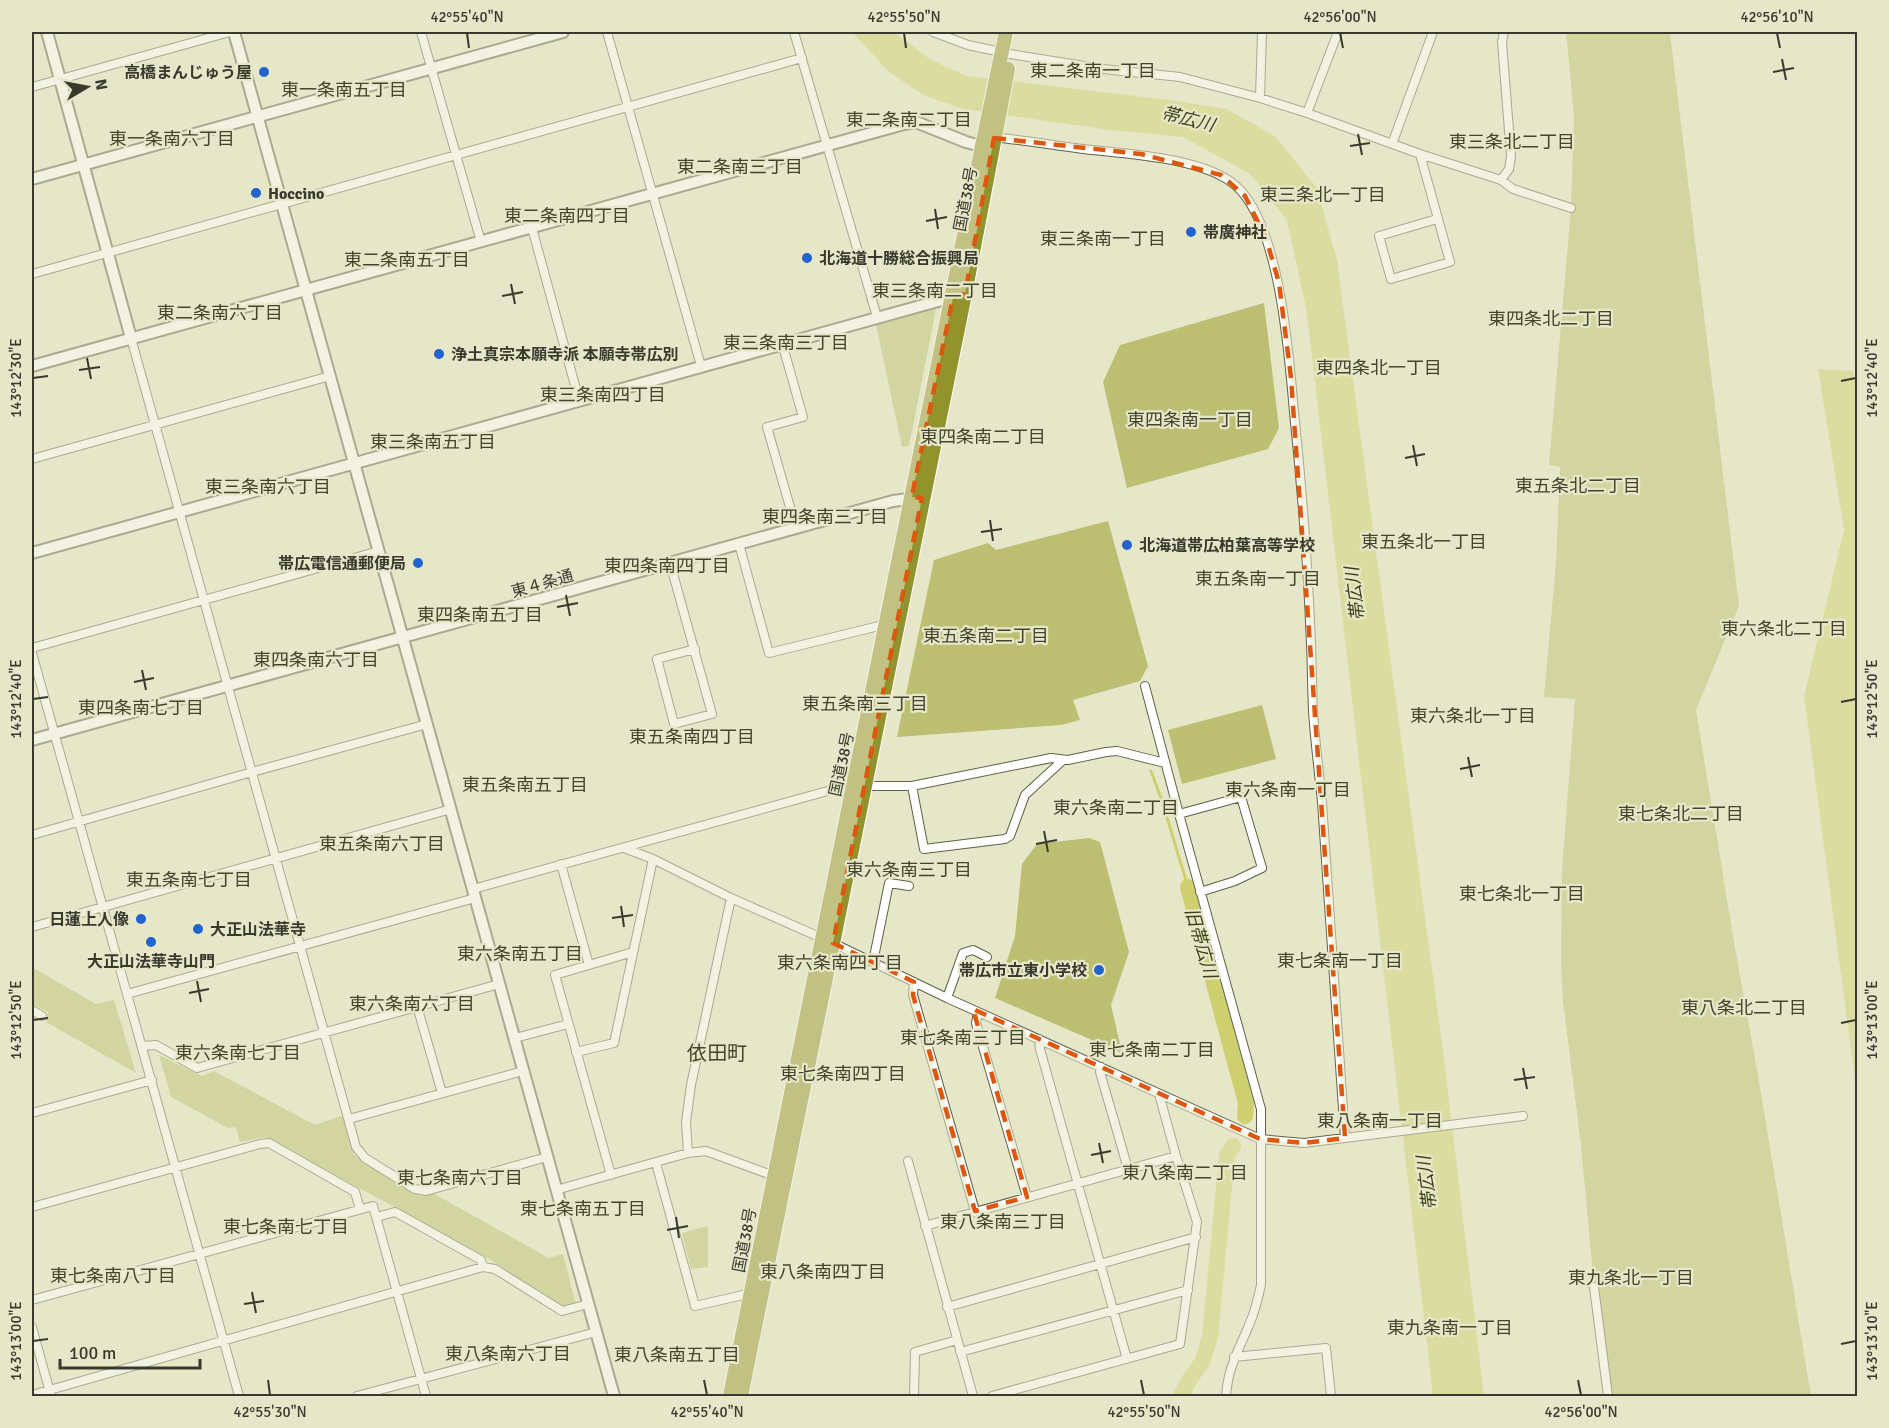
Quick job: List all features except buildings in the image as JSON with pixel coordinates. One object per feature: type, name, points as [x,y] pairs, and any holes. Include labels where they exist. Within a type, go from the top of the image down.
[{"type":"highway","name":"国道38号","points":[[741,1396],[828,941],[959,296],[1005,58],[1006,32]]},
{"type":"highway","name":"国道38号","points":[[1005,58],[1016,32]]},
{"type":"highway","name":"国道38号","points":[[859,785],[887,624],[917,498]]},
{"type":"highway","name":"国道38号","points":[[730,1396],[774,1176],[828,941]]},
{"type":"street","points":[[47,32],[356,1147],[364,1158],[415,1189],[426,1191],[547,1157]]},
{"type":"street","points":[[32,87],[232,32],[258,115],[305,291],[614,1396]]},
{"type":"street","points":[[421,32],[481,242]]},
{"type":"street","points":[[32,179],[563,32]]},
{"type":"street","points":[[607,32],[700,366]]},
{"type":"street","points":[[794,32],[877,318]]},
{"type":"street","points":[[933,32],[1005,58],[1180,78],[1260,98],[1502,180],[1513,189],[1570,208]]},
{"type":"street","points":[[1260,98],[1262,32]]},
{"type":"street","points":[[1307,113],[1338,32]]},
{"type":"street","points":[[1392,144],[1433,32]]},
{"type":"street","points":[[1502,180],[1509,169],[1511,156],[1502,42],[1504,32]]},
{"type":"street","points":[[32,274],[802,58]]},
{"type":"street","points":[[32,366],[827,144],[916,122],[966,142],[1141,154],[1221,175],[1236,186],[1257,213],[1279,283],[1298,453],[1311,636],[1313,707],[1348,1137]]},
{"type":"street","points":[[1420,154],[1450,262],[1391,279],[1380,236],[1437,219]]},
{"type":"street","points":[[532,228],[579,400]]},
{"type":"street","points":[[32,553],[782,343],[959,296]]},
{"type":"street","points":[[782,343],[803,417],[767,427],[796,528]]},
{"type":"street","points":[[32,459],[330,376]]},
{"type":"street","name":"東４条通","points":[[32,740],[796,528],[917,498]]},
{"type":"street","points":[[739,544],[769,653],[887,624]]},
{"type":"street","points":[[32,648],[379,551]]},
{"type":"street","points":[[670,563],[695,648],[712,714],[674,724],[657,659],[695,648]]},
{"type":"street","points":[[32,653],[239,1396]]},
{"type":"street","points":[[1145,686],[1261,1109],[1261,1285],[1256,1309],[1230,1369],[1226,1396]]},
{"type":"street","points":[[32,835],[427,724]]},
{"type":"street","points":[[128,994],[474,894],[561,864],[859,785],[912,786],[1051,758],[1063,760],[1116,751],[1165,763]]},
{"type":"street","points":[[912,786],[924,849],[1005,839],[1010,836],[1025,795],[1063,760]]},
{"type":"street","points":[[1179,814],[1241,797],[1262,868],[1235,881],[1200,892]]},
{"type":"street","points":[[32,927],[451,809]]},
{"type":"street","points":[[624,848],[947,998],[1260,1139],[1305,1143],[1523,1116]]},
{"type":"street","points":[[576,1052],[614,1043],[652,860]]},
{"type":"street","points":[[561,864],[589,965]]},
{"type":"street","points":[[873,962],[890,883],[909,886]]},
{"type":"street","points":[[688,1153],[686,1122],[691,1085],[731,898]]},
{"type":"street","points":[[947,998],[963,953],[973,950],[987,957]]},
{"type":"street","points":[[611,1175],[555,975],[633,952]]},
{"type":"street","points":[[914,982],[914,995],[975,1211]]},
{"type":"street","points":[[142,1046],[156,1045],[197,1068],[499,984]]},
{"type":"street","points":[[417,1006],[442,1093]]},
{"type":"street","points":[[32,1010],[42,1016],[32,1019]]},
{"type":"street","points":[[978,1012],[976,1023],[1027,1197]]},
{"type":"street","points":[[514,1038],[568,1024]]},
{"type":"street","points":[[1039,1039],[1077,1184],[1127,1359]]},
{"type":"street","points":[[1101,1067],[1100,1072],[1128,1169]]},
{"type":"street","points":[[349,1119],[523,1071]]},
{"type":"street","points":[[32,1113],[152,1080]]},
{"type":"street","points":[[992,1396],[1180,1344],[1197,1222],[1159,1094]]},
{"type":"street","points":[[32,1207],[176,1166],[269,1143],[355,1192],[360,1209]]},
{"type":"street","points":[[556,1190],[688,1153],[706,1151],[774,1176]]},
{"type":"street","points":[[925,1226],[1176,1156]]},
{"type":"street","points":[[908,1161],[973,1396]]},
{"type":"street","points":[[656,1163],[696,1306],[743,1295],[750,1297]]},
{"type":"street","points":[[32,1300],[373,1206],[426,1396]]},
{"type":"street","points":[[377,1217],[394,1212],[481,1260],[483,1267]]},
{"type":"street","points":[[947,1307],[1196,1237]]},
{"type":"street","points":[[32,1395],[50,1393],[483,1267],[495,1269],[562,1311],[588,1304]]},
{"type":"street","points":[[1594,1287],[1608,1396]]},
{"type":"street","points":[[960,1352],[1188,1290]]},
{"type":"street","points":[[32,1327],[50,1393]]},
{"type":"street","points":[[357,1396],[596,1332]]},
{"type":"street","points":[[914,1396],[915,1352],[957,1340]]},
{"type":"street","points":[[1234,1357],[1326,1348],[1331,1396]]},
{"type":"highlighted area","points":[[994,138],[1141,154],[1221,175],[1245,196],[1266,238],[1279,283],[1291,378],[1345,1138],[1304,1143],[1260,1139],[973,1009],[1027,1197],[975,1211],[913,995],[914,982],[833,943],[922,498],[912,497],[915,481],[953,298],[965,294]]},
{"type":"green space","points":[[1566,32],[1670,32],[1739,606],[1696,710],[1811,1396],[1608,1396],[1563,1001],[1561,960],[1562,870],[1575,699],[1544,697],[1556,562],[1560,467],[1549,465],[1571,208],[1574,116]]},
{"type":"green space","points":[[1264,303],[1279,428],[1268,449],[1127,488],[1103,382],[1120,345]]},
{"type":"green space","points":[[936,309],[909,446],[902,447],[876,325]]},
{"type":"green space","points":[[1108,521],[1148,666],[1140,681],[1073,700],[1080,720],[1061,725],[897,737],[934,560],[988,543],[996,550]]},
{"type":"green space","points":[[1262,705],[1276,759],[1182,784],[1168,730]]},
{"type":"green space","points":[[1089,838],[1100,842],[1129,952],[1111,1005],[1122,1053],[995,998],[1015,936],[1022,864],[1037,844]]},
{"type":"green space","points":[[32,967],[96,1004],[114,1000],[136,1073],[46,1022],[48,1012],[32,1004]]},
{"type":"green space","points":[[159,1055],[202,1076],[214,1071],[315,1125],[344,1115],[354,1155],[419,1196],[433,1193],[549,1258],[563,1254],[576,1304],[562,1306],[491,1260],[266,1137],[240,1142],[236,1127],[228,1128],[171,1097]]},
{"type":"green space","points":[[708,1226],[708,1267],[691,1269],[682,1233]]},
{"type":"water","name":"帯広川","points":[[852,32],[894,32],[931,60],[967,76],[1227,109],[1276,137],[1317,188],[1337,260],[1445,1066],[1484,1396],[1433,1396],[1306,308],[1287,220],[1250,174],[1183,137],[1110,130],[963,109],[923,95],[888,71]]},
{"type":"water","points":[[1818,369],[1853,371],[1858,389],[1857,1095],[1804,696],[1844,530]]},
{"type":"waterway","name":"旧帯広川","points":[[1151,771],[1188,887]]},
{"type":"waterway","name":"旧帯広川","points":[[1188,887],[1246,1103],[1245,1116]]},
{"type":"waterway","name":"旧帯広川","points":[[1181,1396],[1202,1362],[1210,1337],[1227,1155],[1233,1146]]},
{"type":"place","name":"高橋まんじゅう屋","points":[[264,72]]},
{"type":"place","name":"Hoccino","points":[[256,193]]},
{"type":"place","name":"帯廣神社","points":[[1191,232]]},
{"type":"place","name":"北海道十勝総合振興局","points":[[807,258]]},
{"type":"place","name":"浄土真宗本願寺派 本願寺帯広別","points":[[439,354]]},
{"type":"place","name":"北海道帯広柏葉高等学校","points":[[1127,545]]},
{"type":"place","name":"帯広電信通郵便局","points":[[418,563]]},
{"type":"place","name":"日蓮上人像","points":[[141,919]]},
{"type":"place","name":"大正山法華寺","points":[[198,929]]},
{"type":"place","name":"大正山法華寺山門","points":[[151,942]]},
{"type":"place","name":"帯広市立東小学校","points":[[1099,970]]},
{"type":"district","name":"東二条南一丁目","points":[[1093,71]]},
{"type":"district","name":"東一条南五丁目","points":[[344,90]]},
{"type":"district","name":"東二条南二丁目","points":[[909,120]]},
{"type":"district","name":"東一条南六丁目","points":[[172,139]]},
{"type":"district","name":"東三条北二丁目","points":[[1512,142]]},
{"type":"district","name":"東二条南三丁目","points":[[740,167]]},
{"type":"district","name":"東三条北一丁目","points":[[1323,195]]},
{"type":"district","name":"東二条南四丁目","points":[[567,216]]},
{"type":"district","name":"東三条南一丁目","points":[[1103,239]]},
{"type":"district","name":"東二条南五丁目","points":[[407,260]]},
{"type":"district","name":"東三条南二丁目","points":[[935,291]]},
{"type":"district","name":"東二条南六丁目","points":[[220,313]]},
{"type":"district","name":"東四条北二丁目","points":[[1551,319]]},
{"type":"district","name":"東三条南三丁目","points":[[786,343]]},
{"type":"district","name":"東四条北一丁目","points":[[1379,368]]},
{"type":"district","name":"東三条南四丁目","points":[[603,395]]},
{"type":"district","name":"東四条南一丁目","points":[[1190,420]]},
{"type":"district","name":"東四条南二丁目","points":[[983,437]]},
{"type":"district","name":"東三条南五丁目","points":[[433,442]]},
{"type":"district","name":"東五条北二丁目","points":[[1578,486]]},
{"type":"district","name":"東三条南六丁目","points":[[268,487]]},
{"type":"district","name":"東四条南三丁目","points":[[825,517]]},
{"type":"district","name":"東五条北一丁目","points":[[1424,542]]},
{"type":"district","name":"東四条南四丁目","points":[[667,566]]},
{"type":"district","name":"東五条南一丁目","points":[[1258,579]]},
{"type":"district","name":"東四条南五丁目","points":[[480,615]]},
{"type":"district","name":"東六条北二丁目","points":[[1784,629]]},
{"type":"district","name":"東五条南二丁目","points":[[986,636]]},
{"type":"district","name":"東四条南六丁目","points":[[316,660]]},
{"type":"district","name":"東五条南三丁目","points":[[865,704]]},
{"type":"district","name":"東四条南七丁目","points":[[141,708]]},
{"type":"district","name":"東六条北一丁目","points":[[1473,716]]},
{"type":"district","name":"東五条南四丁目","points":[[692,737]]},
{"type":"district","name":"東五条南五丁目","points":[[525,785]]},
{"type":"district","name":"東六条南一丁目","points":[[1288,790]]},
{"type":"district","name":"東六条南二丁目","points":[[1116,808]]},
{"type":"district","name":"東七条北二丁目","points":[[1681,814]]},
{"type":"district","name":"東五条南六丁目","points":[[382,844]]},
{"type":"district","name":"東六条南三丁目","points":[[909,870]]},
{"type":"district","name":"東五条南七丁目","points":[[189,880]]},
{"type":"district","name":"東七条北一丁目","points":[[1522,894]]},
{"type":"district","name":"東六条南五丁目","points":[[520,954]]},
{"type":"district","name":"東七条南一丁目","points":[[1340,961]]},
{"type":"district","name":"東六条南四丁目","points":[[840,963]]},
{"type":"district","name":"東六条南六丁目","points":[[412,1004]]},
{"type":"district","name":"東八条北二丁目","points":[[1744,1008]]},
{"type":"district","name":"東七条南三丁目","points":[[963,1038]]},
{"type":"district","name":"東七条南二丁目","points":[[1152,1050]]},
{"type":"district","name":"東六条南七丁目","points":[[238,1053]]},
{"type":"district","name":"依田町","points":[[717,1053]]},
{"type":"district","name":"東七条南四丁目","points":[[843,1074]]},
{"type":"district","name":"東八条南一丁目","points":[[1380,1121]]},
{"type":"district","name":"東八条南二丁目","points":[[1185,1173]]},
{"type":"district","name":"東七条南六丁目","points":[[460,1178]]},
{"type":"district","name":"東七条南五丁目","points":[[583,1209]]},
{"type":"district","name":"東八条南三丁目","points":[[1003,1222]]},
{"type":"district","name":"東七条南七丁目","points":[[286,1227]]},
{"type":"district","name":"東八条南四丁目","points":[[823,1272]]},
{"type":"district","name":"東七条南八丁目","points":[[113,1276]]},
{"type":"district","name":"東九条北一丁目","points":[[1631,1278]]},
{"type":"district","name":"東九条南一丁目","points":[[1450,1328]]},
{"type":"district","name":"東八条南六丁目","points":[[508,1354]]},
{"type":"district","name":"東八条南五丁目","points":[[677,1355]]}]
